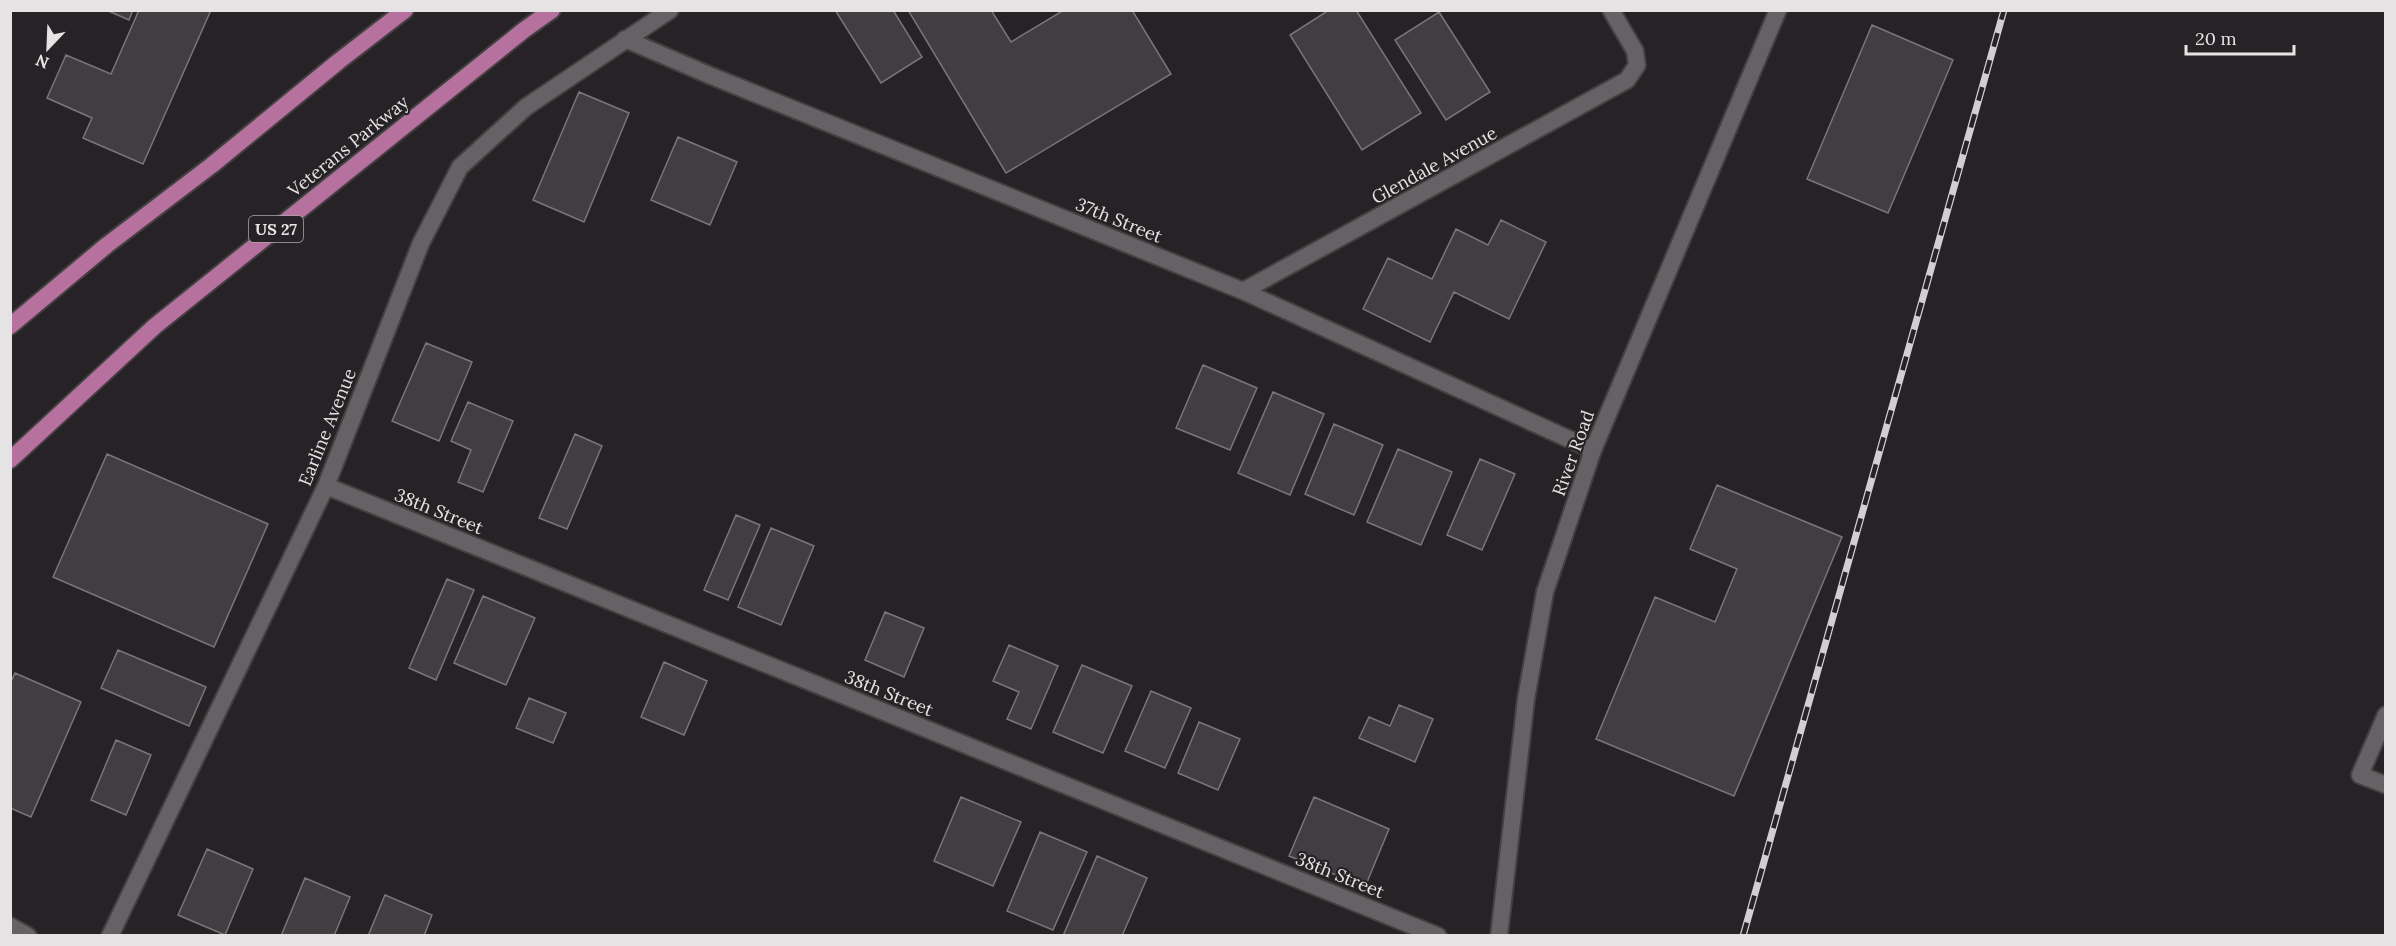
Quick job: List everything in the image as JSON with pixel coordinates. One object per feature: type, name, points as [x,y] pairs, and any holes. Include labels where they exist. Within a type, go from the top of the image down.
[{"type":"main road","points":[[10,326],[107,245],[212,165],[405,10]]},
{"type":"main road","name":"Veterans Parkway","points":[[10,460],[155,326],[552,10]]},
{"type":"street","name":"Earline Avenue","points":[[110,936],[326,486],[421,243],[460,167],[526,107],[670,10]]},
{"type":"street","name":"Glendale Avenue","points":[[1243,291],[1627,80],[1636,65],[1635,51],[1611,10]]},
{"type":"street","name":"River Road","points":[[1499,936],[1526,699],[1545,592],[1593,450],[1778,10]]},
{"type":"street","name":"37th Street","points":[[625,39],[1243,291],[1593,450]]},
{"type":"street","name":"38th Street","points":[[326,486],[1438,936]]},
{"type":"street","points":[[2385,716],[2360,775],[2385,785]]},
{"type":"street","points":[[10,926],[28,936]]},
{"type":"building","points":[[106,10],[133,10],[129,20]]},
{"type":"building","points":[[139,10],[211,10],[143,164],[83,138],[92,118],[47,98],[66,55],[111,74]]},
{"type":"building","points":[[835,10],[893,10],[922,57],[881,83]]},
{"type":"building","points":[[908,10],[991,10],[1011,42],[1064,10],[1132,10],[1171,74],[1006,173]]},
{"type":"building","points":[[1329,10],[1356,10],[1421,113],[1362,150],[1290,35]]},
{"type":"building","points":[[1439,12],[1490,92],[1446,120],[1395,40]]},
{"type":"building","points":[[1872,25],[1953,60],[1888,213],[1807,179]]},
{"type":"building","points":[[579,92],[629,113],[584,222],[533,200]]},
{"type":"building","points":[[678,137],[737,162],[710,225],[651,200]]},
{"type":"building","points":[[1501,220],[1546,242],[1509,319],[1454,292],[1430,342],[1363,309],[1388,258],[1432,279],[1456,229],[1488,245]]},
{"type":"building","points":[[426,343],[472,362],[439,441],[392,421]]},
{"type":"building","points":[[1203,365],[1257,388],[1230,450],[1176,428]]},
{"type":"building","points":[[1273,392],[1324,414],[1290,495],[1238,473]]},
{"type":"building","points":[[468,402],[513,421],[483,492],[458,482],[471,450],[451,441]]},
{"type":"building","points":[[1334,424],[1383,445],[1354,515],[1305,494]]},
{"type":"building","points":[[575,434],[602,446],[567,529],[539,518]]},
{"type":"building","points":[[1398,449],[1452,472],[1421,545],[1367,522]]},
{"type":"building","points":[[107,454],[268,524],[214,647],[53,577]]},
{"type":"building","points":[[1480,459],[1515,474],[1482,550],[1447,535]]},
{"type":"building","points":[[1717,485],[1842,537],[1734,796],[1596,739],[1655,597],[1715,622],[1737,569],[1690,549]]},
{"type":"building","points":[[736,515],[760,525],[728,600],[704,590]]},
{"type":"building","points":[[771,528],[814,546],[781,625],[738,607]]},
{"type":"building","points":[[447,579],[474,590],[436,680],[409,668]]},
{"type":"building","points":[[483,596],[535,618],[506,685],[454,663]]},
{"type":"building","points":[[885,612],[924,628],[904,677],[865,660]]},
{"type":"building","points":[[1009,645],[1058,666],[1031,729],[1007,719],[1019,692],[993,681]]},
{"type":"building","points":[[118,650],[206,687],[189,726],[101,688]]},
{"type":"building","points":[[664,662],[707,681],[684,735],[641,717]]},
{"type":"building","points":[[1082,665],[1132,686],[1103,753],[1053,732]]},
{"type":"building","points":[[15,673],[81,702],[31,817],[10,808],[10,684]]},
{"type":"building","points":[[1151,691],[1191,708],[1165,768],[1125,751]]},
{"type":"building","points":[[529,698],[566,713],[553,743],[516,728]]},
{"type":"building","points":[[1399,705],[1433,719],[1415,762],[1359,738],[1369,717],[1390,726]]},
{"type":"building","points":[[1199,722],[1240,739],[1218,790],[1178,773]]},
{"type":"building","points":[[116,740],[151,755],[126,815],[91,800]]},
{"type":"building","points":[[961,797],[1021,822],[993,886],[934,861]]},
{"type":"building","points":[[1314,797],[1389,829],[1365,887],[1289,856]]},
{"type":"building","points":[[1040,832],[1087,852],[1053,930],[1007,911]]},
{"type":"building","points":[[207,849],[253,869],[225,935],[178,915]]},
{"type":"building","points":[[1097,856],[1147,878],[1122,936],[1063,936]]},
{"type":"building","points":[[305,878],[350,897],[334,936],[281,936]]},
{"type":"building","points":[[385,895],[432,915],[424,936],[368,936]]},
{"type":"railway","points":[[1743,936],[2004,10]]}]
